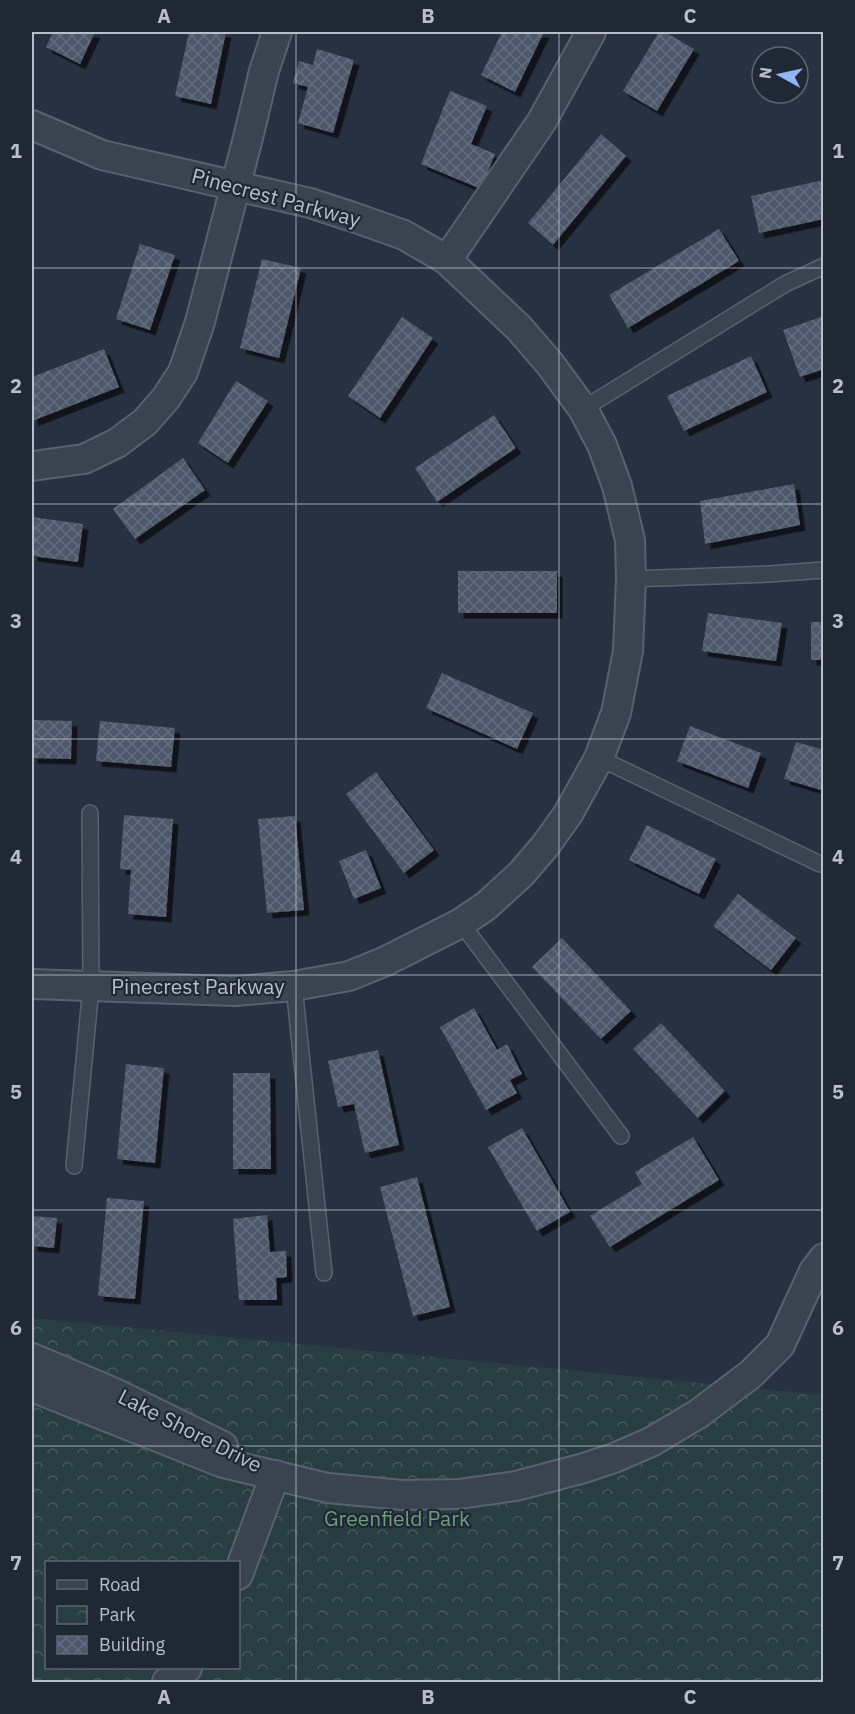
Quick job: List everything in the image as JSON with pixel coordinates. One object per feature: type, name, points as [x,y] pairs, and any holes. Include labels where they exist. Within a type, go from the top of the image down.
[{"type":"street","points":[[32,466],[84,459],[117,443],[145,422],[166,398],[183,372],[200,322],[264,71],[277,32]]},
{"type":"street","points":[[447,260],[542,121],[591,32]]},
{"type":"street","name":"Pinecrest Parkway","points":[[32,125],[102,155],[310,203],[404,235],[447,260],[519,328],[550,364],[583,409],[602,445],[617,486],[630,540],[631,579],[628,651],[615,713],[599,758],[568,814],[545,846],[521,874],[486,906],[461,923],[386,961],[349,976],[294,987],[235,991],[32,984]]},
{"type":"street","points":[[240,1570],[275,1475],[328,1488],[403,1495],[459,1494],[516,1486],[584,1468],[651,1442],[698,1414],[751,1374],[780,1345],[814,1271],[824,1258]]},
{"type":"street","name":"Lake Shore Drive","points":[[32,1358],[117,1394],[242,1455],[275,1475]]},
{"type":"street","name":"Lake Shore Drive","points":[[32,1387],[223,1464],[275,1475]]},
{"type":"street","points":[[167,1683],[186,1669]]},
{"type":"lane","points":[[583,409],[785,284],[824,266]]},
{"type":"lane","points":[[631,579],[824,570]]},
{"type":"lane","points":[[599,758],[820,864]]},
{"type":"lane","points":[[74,1166],[91,987],[90,813]]},
{"type":"lane","points":[[461,923],[621,1136]]},
{"type":"lane","points":[[294,987],[324,1273]]},
{"type":"green space","name":"Greenfield Park","points":[[32,1318],[823,1395],[823,1682],[32,1682]]},
{"type":"building","points":[[53,32],[95,32],[80,64],[46,47]]},
{"type":"building","points":[[189,32],[226,32],[211,104],[175,96]]},
{"type":"building","points":[[502,32],[544,32],[515,92],[481,75]]},
{"type":"building","points":[[659,32],[665,32],[694,49],[657,111],[623,91]]},
{"type":"building","points":[[317,49],[354,60],[333,133],[298,123],[308,87],[293,83],[299,61],[313,65]]},
{"type":"building","points":[[450,91],[487,106],[471,144],[495,154],[481,189],[421,164]]},
{"type":"building","points":[[601,134],[626,156],[553,245],[528,223]]},
{"type":"building","points":[[824,180],[824,219],[759,233],[751,196]]},
{"type":"building","points":[[719,229],[739,261],[628,328],[609,295]]},
{"type":"building","points":[[140,244],[175,255],[150,330],[116,319]]},
{"type":"building","points":[[262,259],[301,268],[279,358],[240,348]]},
{"type":"building","points":[[824,316],[824,369],[800,377],[783,330]]},
{"type":"building","points":[[402,317],[433,338],[380,418],[348,396]]},
{"type":"building","points":[[104,349],[119,387],[32,421],[32,377]]},
{"type":"building","points":[[751,356],[767,392],[684,431],[667,396]]},
{"type":"building","points":[[236,381],[268,401],[228,463],[198,443]]},
{"type":"building","points":[[494,415],[516,448],[437,502],[415,468]]},
{"type":"building","points":[[183,458],[205,490],[135,539],[113,509]]},
{"type":"building","points":[[794,484],[800,525],[705,544],[700,501]]},
{"type":"building","points":[[32,517],[83,524],[78,562],[32,556]]},
{"type":"building","points":[[458,571],[557,571],[557,613],[458,613]]},
{"type":"building","points":[[708,613],[782,623],[776,661],[702,651]]},
{"type":"building","points":[[811,622],[824,622],[824,660],[811,660]]},
{"type":"building","points":[[442,673],[533,713],[517,749],[426,708]]},
{"type":"building","points":[[32,720],[72,721],[71,759],[32,758]]},
{"type":"building","points":[[100,721],[175,728],[171,767],[96,761]]},
{"type":"building","points":[[690,726],[761,753],[748,788],[677,761]]},
{"type":"building","points":[[796,742],[824,750],[824,791],[784,779]]},
{"type":"building","points":[[376,772],[434,850],[404,873],[346,794]]},
{"type":"building","points":[[124,815],[173,819],[166,917],[128,914],[131,870],[120,869]]},
{"type":"building","points":[[295,816],[304,910],[267,913],[258,819]]},
{"type":"building","points":[[647,825],[716,859],[699,894],[629,860]]},
{"type":"building","points":[[366,850],[381,888],[354,899],[339,861]]},
{"type":"building","points":[[738,894],[796,938],[771,970],[713,926]]},
{"type":"building","points":[[562,938],[631,1011],[601,1039],[532,967]]},
{"type":"building","points":[[474,1008],[497,1050],[507,1044],[522,1074],[510,1080],[517,1093],[486,1110],[440,1027]]},
{"type":"building","points":[[661,1023],[725,1091],[698,1118],[633,1049]]},
{"type":"building","points":[[378,1050],[399,1145],[365,1153],[354,1104],[338,1107],[328,1061]]},
{"type":"building","points":[[126,1064],[164,1068],[155,1163],[117,1159]]},
{"type":"building","points":[[233,1073],[270,1073],[271,1169],[233,1169]]},
{"type":"building","points":[[522,1128],[570,1212],[537,1231],[488,1147]]},
{"type":"building","points":[[693,1137],[719,1180],[610,1247],[590,1216],[642,1184],[635,1172]]},
{"type":"building","points":[[417,1177],[450,1307],[413,1316],[380,1187]]},
{"type":"building","points":[[107,1198],[144,1201],[135,1299],[98,1296]]},
{"type":"building","points":[[267,1215],[270,1252],[286,1251],[287,1277],[276,1278],[277,1300],[239,1300],[233,1219]]},
{"type":"building","points":[[32,1216],[57,1218],[54,1248],[32,1246]]}]
